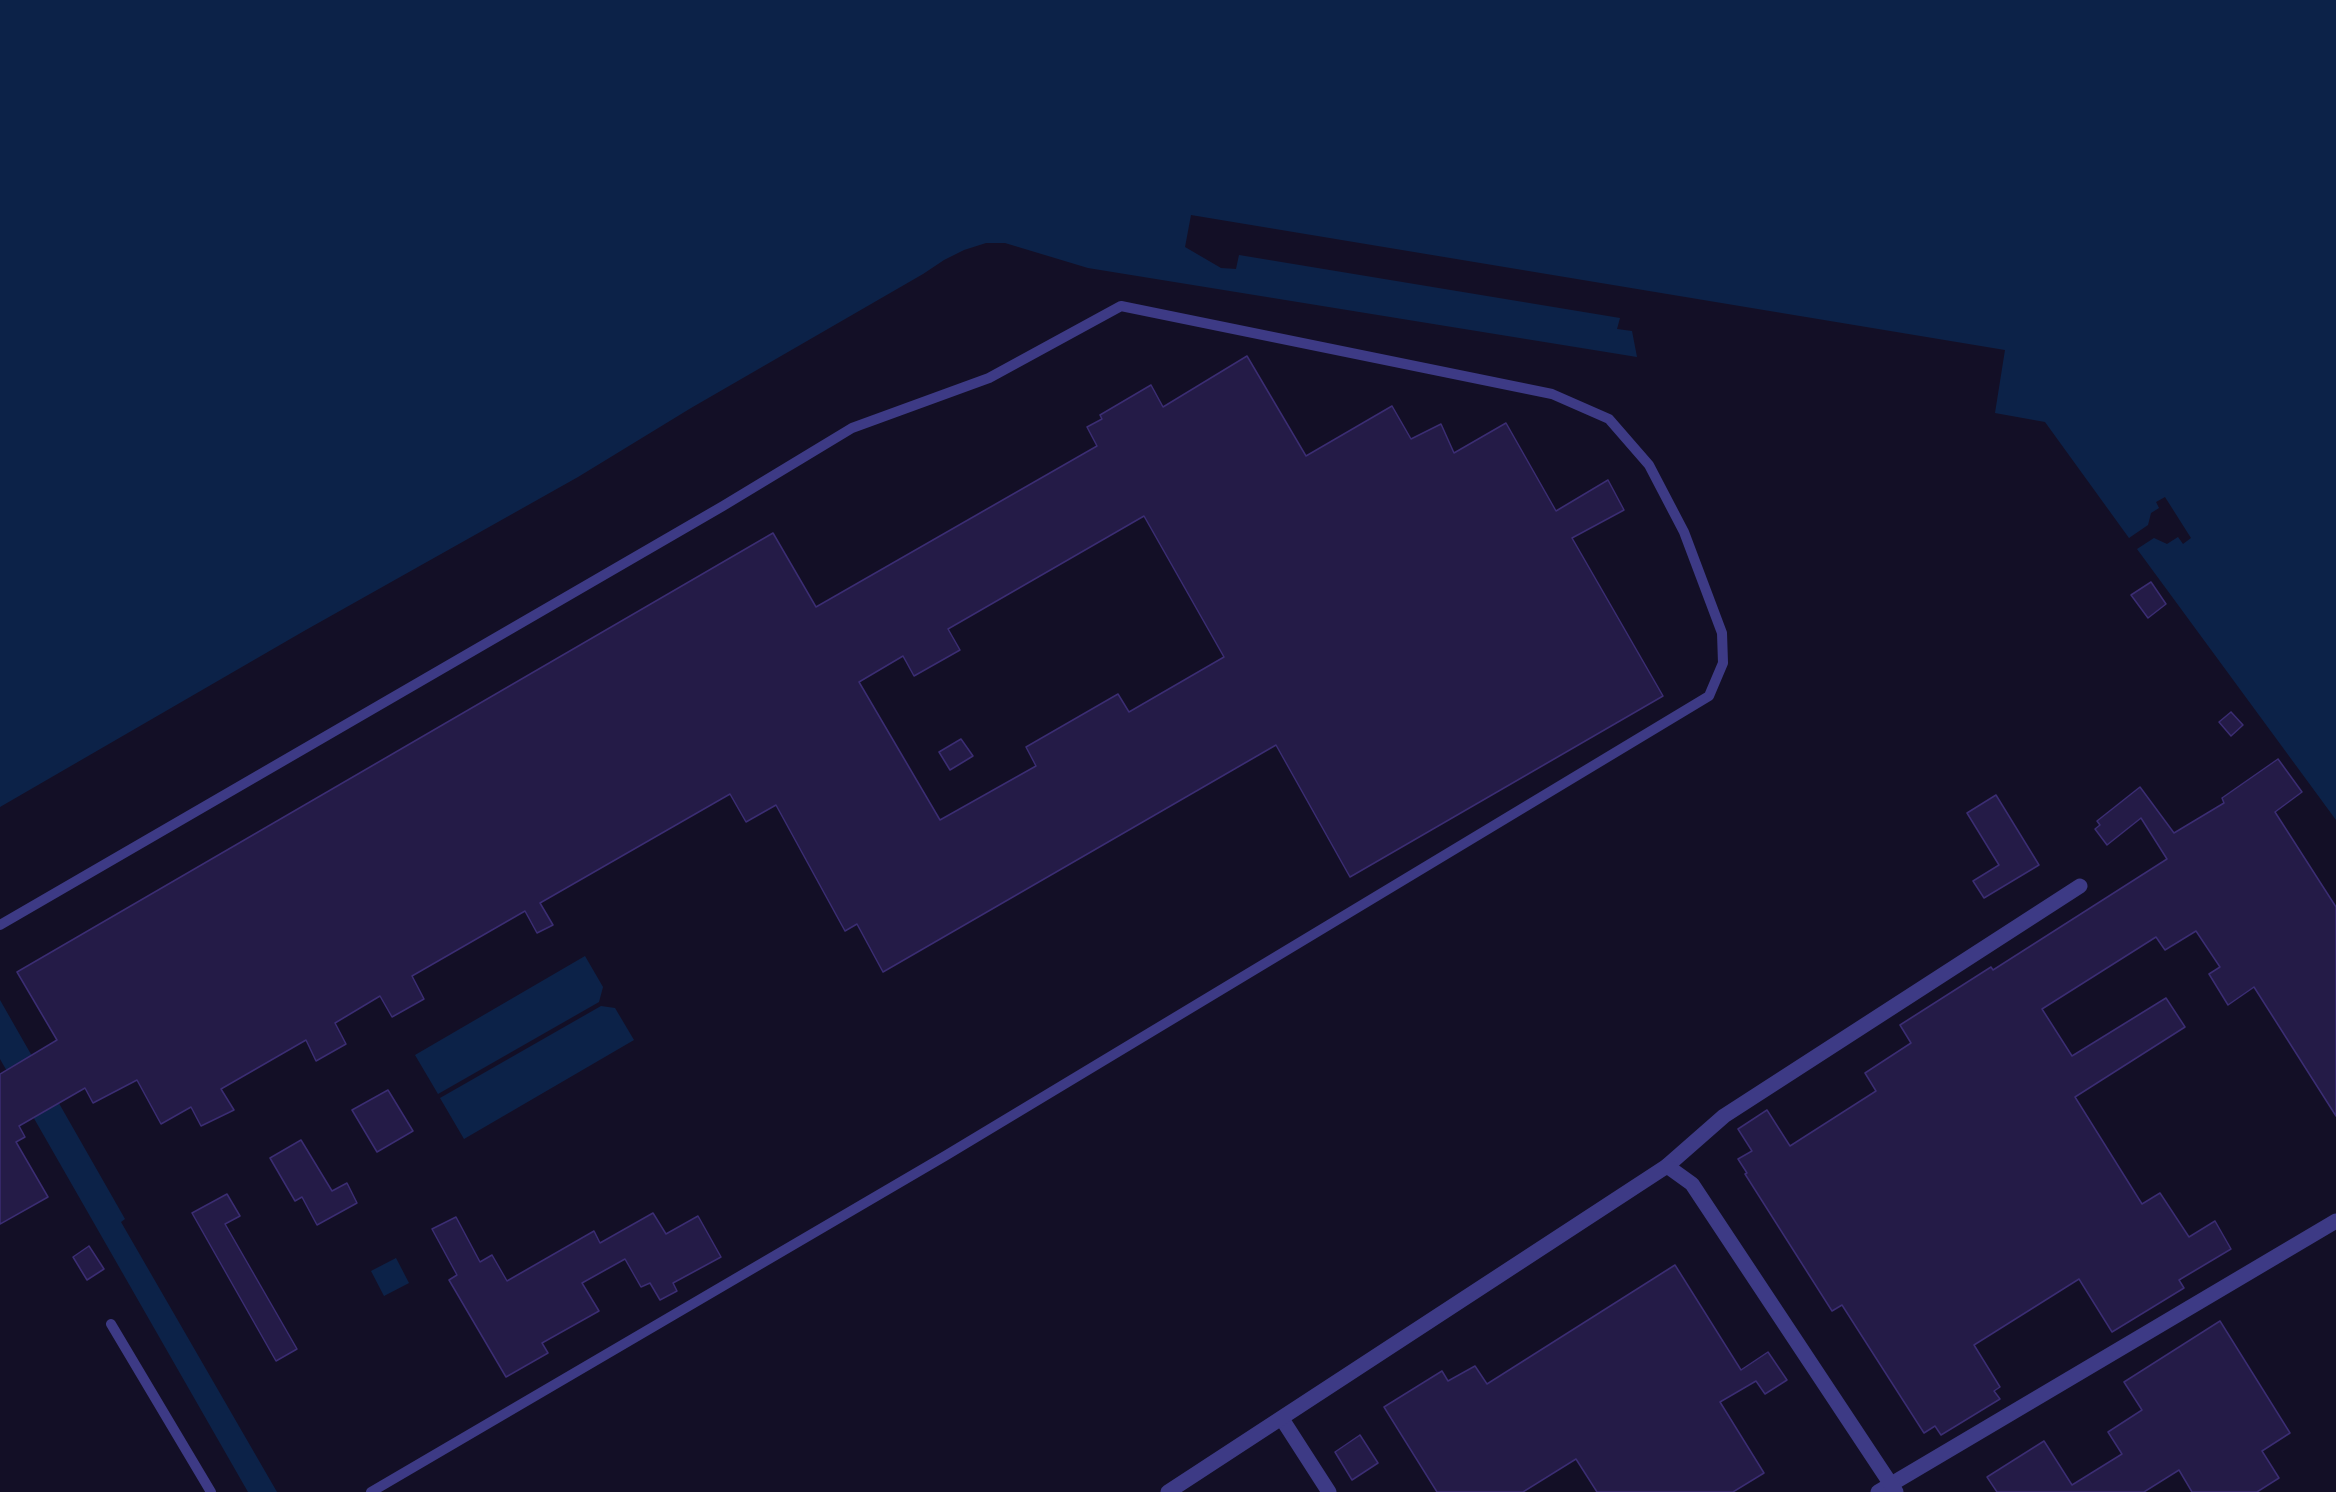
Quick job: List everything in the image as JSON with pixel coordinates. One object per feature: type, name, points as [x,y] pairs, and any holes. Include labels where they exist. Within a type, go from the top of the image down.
[{"type":"street","points":[[1168,1492],[1666,1166],[1724,1116],[2080,886]]},
{"type":"street","points":[[1666,1166],[1692,1185],[1888,1489],[2336,1221]]},
{"type":"street","points":[[1282,1419],[1329,1492]]},
{"type":"lane","points":[[0,925],[723,506],[852,428],[989,378],[1121,306],[1552,394],[1609,419],[1649,465],[1684,532],[1722,633],[1723,663],[1709,696],[945,1156],[371,1492]]},
{"type":"lane","points":[[111,1324],[211,1492]]},
{"type":"water","points":[[0,0],[2336,0],[2336,820],[2137,549],[2154,538],[2167,544],[2178,537],[2183,544],[2191,538],[2165,497],[2156,502],[2159,508],[2151,513],[2148,525],[2129,538],[2045,422],[1995,413],[2005,350],[1191,215],[1185,247],[1221,268],[1236,269],[1239,255],[1620,318],[1617,329],[1632,331],[1637,357],[1088,268],[1005,243],[986,243],[944,260],[578,477],[304,631],[0,807]]},
{"type":"water","points":[[585,956],[603,987],[599,1002],[438,1094],[415,1055]]},
{"type":"water","points":[[0,1000],[125,1219],[121,1222],[277,1492],[248,1492],[0,1059]]},
{"type":"water","points":[[601,1006],[615,1008],[634,1040],[464,1139],[440,1098]]},
{"type":"water","points":[[396,1258],[409,1283],[384,1296],[371,1271]]},
{"type":"building","points":[[1247,356],[1306,456],[1392,406],[1411,439],[1441,424],[1454,453],[1506,423],[1556,511],[1608,480],[1624,510],[1572,538],[1663,696],[1350,877],[1276,745],[883,972],[857,924],[845,931],[776,805],[746,822],[730,794],[540,903],[553,925],[537,933],[525,911],[412,976],[424,999],[392,1017],[380,996],[335,1023],[346,1044],[316,1061],[306,1040],[221,1089],[234,1110],[201,1126],[191,1107],[161,1124],[137,1080],[93,1103],[85,1088],[19,1126],[25,1137],[16,1142],[48,1197],[0,1224],[0,1074],[57,1040],[17,972],[773,533],[816,607],[1097,446],[1087,427],[1102,419],[1100,415],[1151,385],[1163,407]],"holes":[[[1144,516],[1224,657],[1129,712],[1118,694],[1026,747],[1036,766],[940,820],[859,682],[903,656],[914,676],[960,650],[948,629]]]},
{"type":"building","points":[[2151,582],[2166,604],[2148,618],[2131,595]]},
{"type":"building","points":[[2231,712],[2243,725],[2231,736],[2219,722]]},
{"type":"building","points":[[961,739],[973,756],[950,770],[939,752]]},
{"type":"building","points":[[2278,759],[2302,792],[2275,812],[2336,907],[2336,1116],[2254,987],[2228,1005],[2209,974],[2220,967],[2196,931],[2165,950],[2156,937],[2042,1009],[2072,1056],[2166,998],[2185,1027],[2075,1097],[2142,1204],[2160,1193],[2189,1237],[2215,1221],[2231,1249],[2179,1280],[2184,1288],[2112,1332],[2079,1279],[1974,1345],[2000,1387],[1994,1391],[2000,1399],[1941,1435],[1935,1426],[1924,1433],[1842,1305],[1832,1311],[1745,1174],[1747,1173],[1738,1159],[1752,1151],[1738,1129],[1767,1110],[1790,1146],[1876,1091],[1865,1073],[1911,1043],[1900,1025],[1991,967],[1993,970],[2167,859],[2141,818],[2107,845],[2095,829],[2100,825],[2097,821],[2140,787],[2174,833],[2224,803],[2222,798]]},
{"type":"building","points":[[1996,795],[2039,865],[1984,898],[1973,881],[1999,865],[1967,813]]},
{"type":"building","points":[[388,1090],[413,1131],[377,1152],[352,1110]]},
{"type":"building","points":[[301,1140],[332,1191],[347,1183],[357,1203],[317,1225],[302,1197],[295,1201],[270,1158]]},
{"type":"building","points":[[227,1194],[240,1216],[225,1224],[297,1349],[276,1361],[192,1213]]},
{"type":"building","points":[[653,1213],[666,1234],[698,1216],[721,1257],[673,1283],[677,1291],[660,1300],[650,1283],[641,1287],[625,1259],[582,1283],[599,1311],[542,1343],[548,1353],[506,1377],[449,1280],[457,1275],[432,1229],[456,1217],[480,1262],[492,1255],[507,1281],[594,1231],[600,1243]]},
{"type":"building","points":[[89,1246],[104,1269],[87,1280],[73,1257]]},
{"type":"building","points":[[1675,1265],[1741,1370],[1768,1352],[1787,1380],[1765,1394],[1756,1381],[1720,1402],[1764,1473],[1733,1492],[1597,1492],[1576,1459],[1523,1492],[1437,1492],[1384,1407],[1442,1371],[1448,1381],[1475,1366],[1487,1384]]},
{"type":"building","points":[[2220,1321],[2290,1433],[2262,1451],[2279,1478],[2257,1492],[2192,1492],[2179,1470],[2144,1492],[1997,1492],[1987,1477],[2044,1441],[2072,1485],[2122,1454],[2108,1432],[2142,1410],[2124,1382]]},
{"type":"building","points":[[1360,1435],[1378,1463],[1352,1480],[1335,1452]]}]
